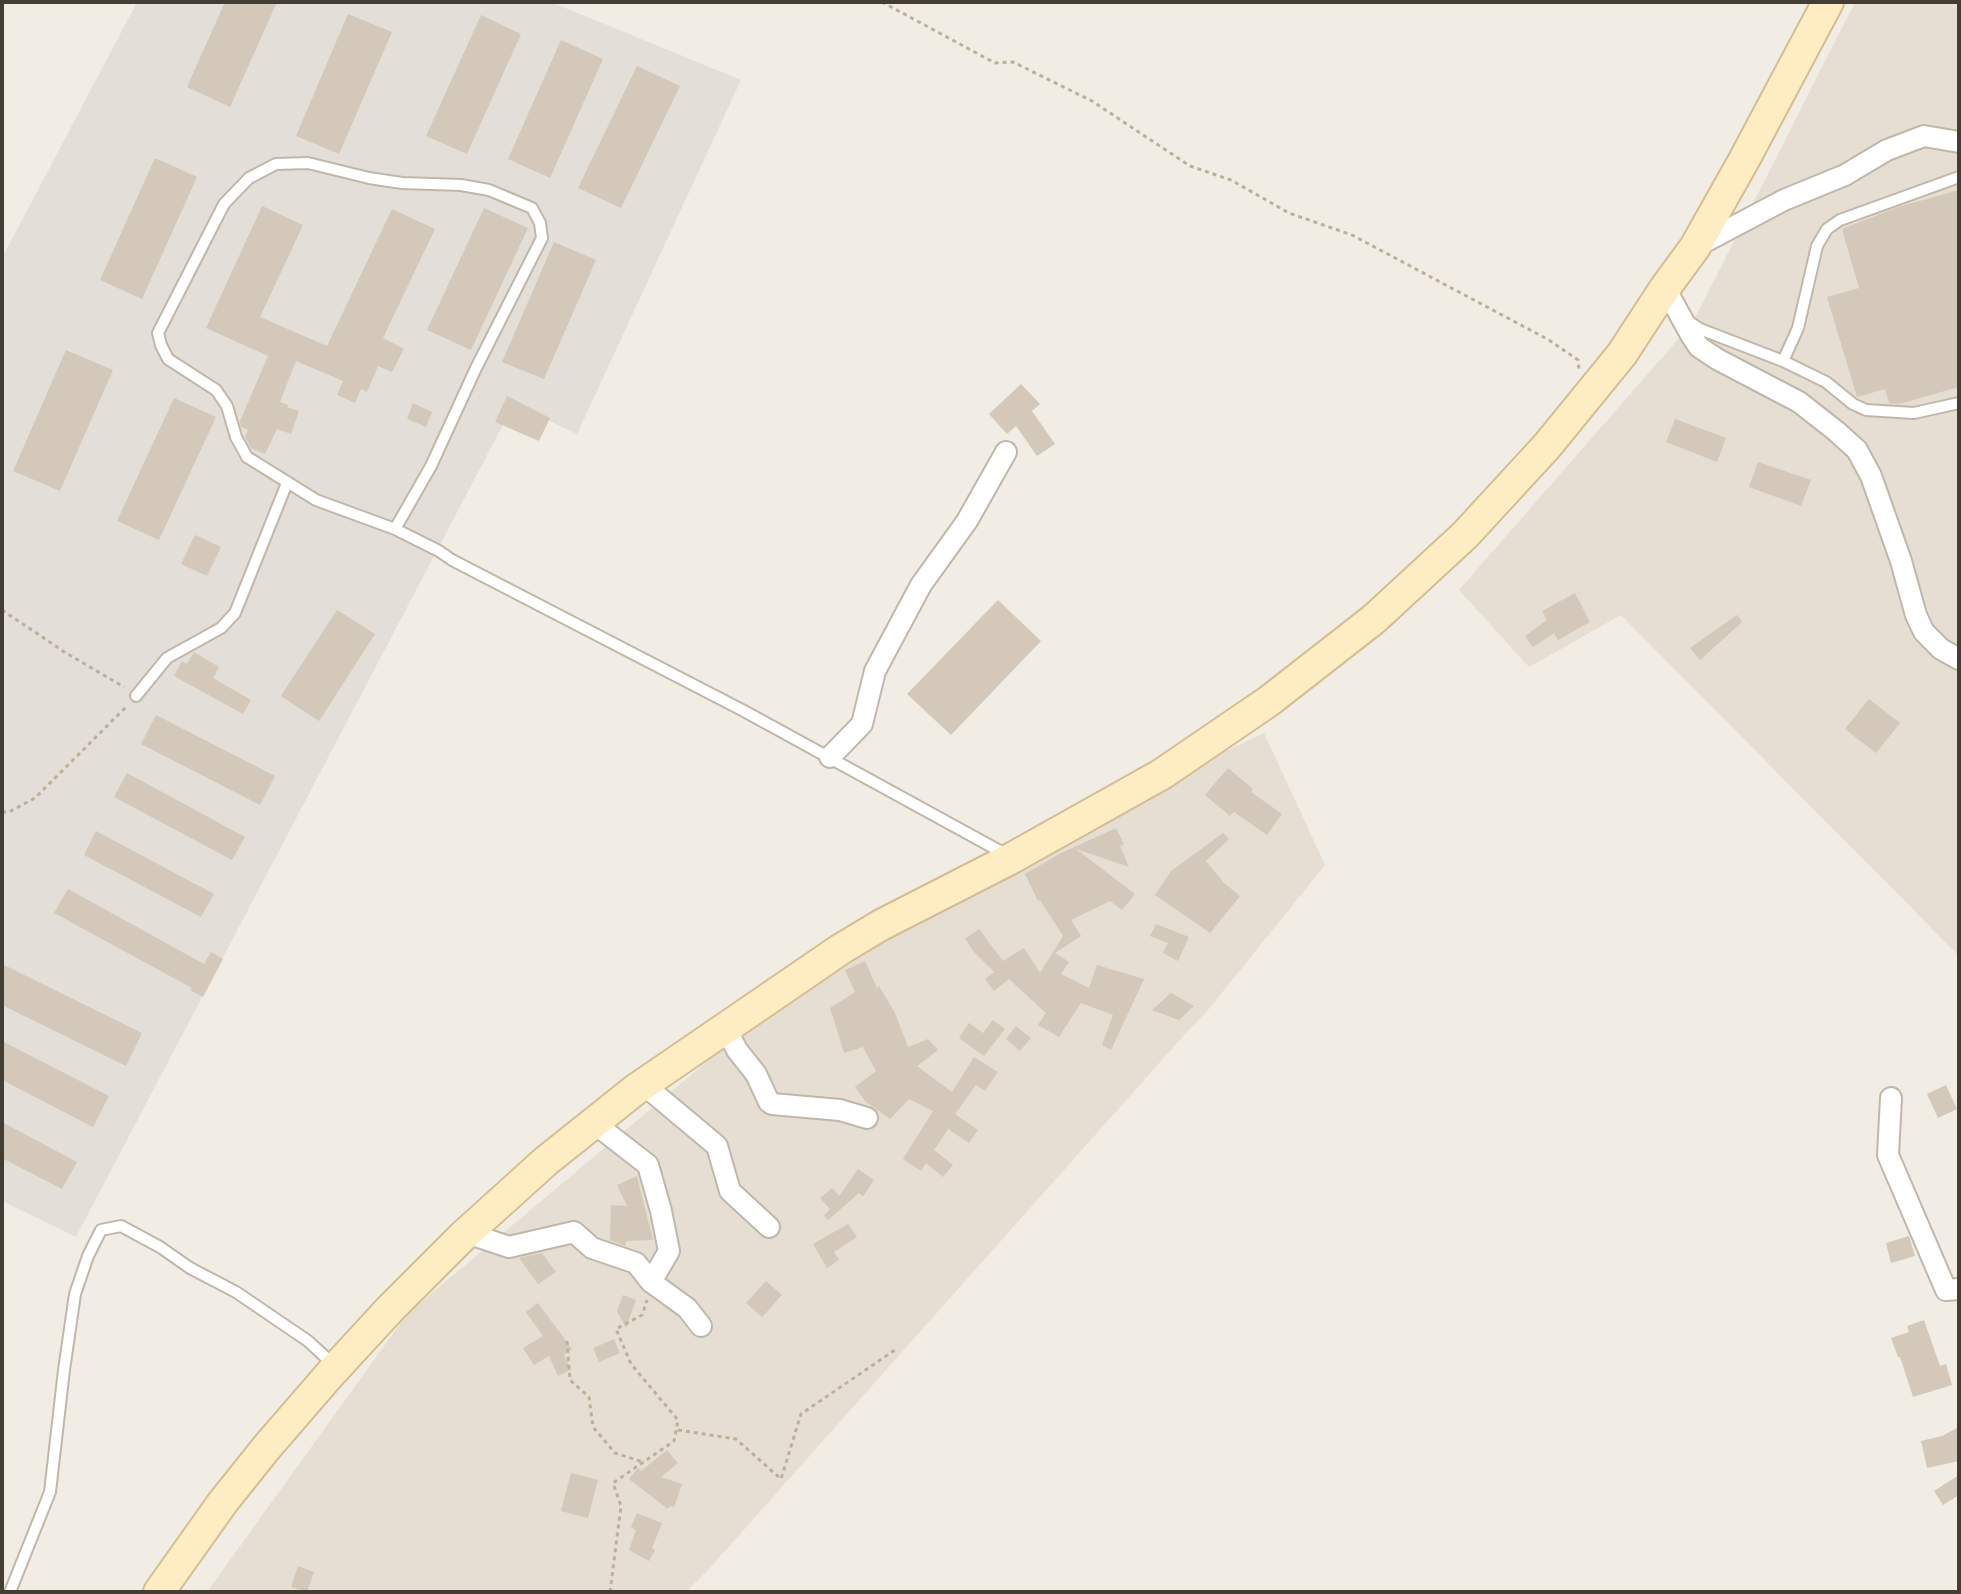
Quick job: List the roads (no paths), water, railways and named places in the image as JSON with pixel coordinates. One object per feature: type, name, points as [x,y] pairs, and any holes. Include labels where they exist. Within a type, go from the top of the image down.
[{"type":"main road","points":[[159,1592],[223,1502],[337,1367],[467,1233],[546,1161],[643,1084],[841,949],[1162,774],[1269,701],[1374,619],[1465,535],[1547,446],[1622,354],[1695,247],[1828,5]]},
{"type":"street","points":[[1695,247],[1784,200],[1845,175],[1887,150],[1924,136],[1959,142]]},
{"type":"street","points":[[1665,288],[1699,347],[1799,402],[1857,450],[1871,476],[1924,632],[1941,649],[1959,659]]},
{"type":"street","points":[[830,757],[862,724],[875,671],[921,585],[967,521],[1006,452]]},
{"type":"street","points":[[725,1027],[737,1050],[756,1074],[769,1102],[775,1106],[840,1110],[867,1118]]},
{"type":"street","points":[[643,1084],[717,1146],[730,1191],[769,1227]]},
{"type":"street","points":[[1891,1098],[1888,1155],[1946,1290],[1959,1289]]},
{"type":"street","points":[[594,1123],[648,1165],[669,1251],[651,1282]]},
{"type":"street","points":[[467,1233],[509,1247],[574,1232],[592,1248],[636,1263],[651,1282],[687,1308],[701,1326]]},
{"type":"lane","points":[[395,529],[431,466],[476,368],[542,238],[540,223],[532,208],[489,190],[461,185],[402,183],[308,163],[276,164],[249,178],[224,204],[158,333],[168,359],[216,390],[227,406],[236,437],[247,457],[316,500],[395,529],[830,757],[1012,858]]},
{"type":"lane","points":[[1783,361],[1798,328],[1817,246],[1827,229],[1840,220],[1959,177]]},
{"type":"lane","points":[[1680,315],[1700,329],[1783,361],[1826,382],[1853,404],[1866,410],[1914,413],[1959,403]]},
{"type":"lane","points":[[136,696],[167,658],[221,628],[235,613],[287,483]]},
{"type":"lane","points":[[10,1592],[50,1492],[75,1294],[101,1230],[121,1226],[160,1247],[190,1268],[236,1292],[308,1341],[337,1367]]}]
